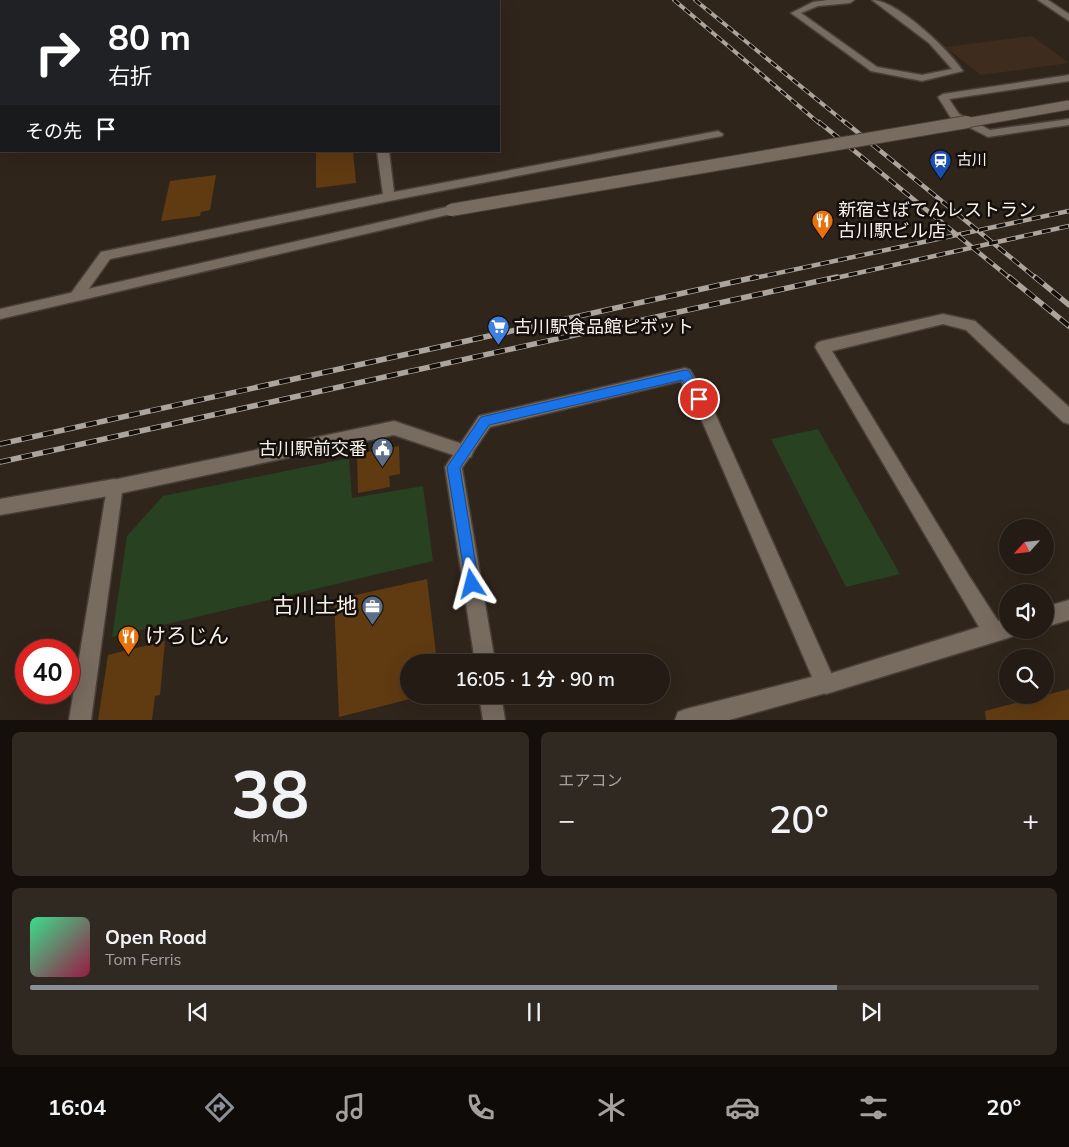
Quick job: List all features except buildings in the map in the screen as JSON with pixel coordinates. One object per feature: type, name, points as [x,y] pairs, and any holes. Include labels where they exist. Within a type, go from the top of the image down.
[{"type":"street","points":[[850,0],[816,4],[795,13],[874,69],[922,78],[958,71],[953,62],[936,46],[876,0]]},
{"type":"street","points":[[1042,0],[1069,18]]},
{"type":"street","points":[[1069,78],[943,97],[955,116],[988,134],[1069,122]]},
{"type":"street","points":[[0,314],[451,210],[1069,105]]},
{"type":"street","points":[[76,296],[106,255],[389,197],[718,134]]},
{"type":"street","points":[[383,152],[389,197]]},
{"type":"street","points":[[999,628],[962,583],[822,347],[944,320],[970,324],[1069,417]]},
{"type":"street","points":[[484,654],[453,467],[485,421],[685,374],[706,411],[826,684]]},
{"type":"street","points":[[0,507],[114,487],[394,428],[465,452]]},
{"type":"street","points":[[80,720],[114,487]]},
{"type":"street","points":[[1054,614],[1069,610]]},
{"type":"street","points":[[686,720],[826,684],[999,631]]},
{"type":"street","points":[[491,704],[494,720]]},
{"type":"shaded area","points":[[1032,36],[1069,63],[981,75],[945,47]]},
{"type":"green space","points":[[818,429],[900,574],[846,587],[771,439]]},
{"type":"green space","points":[[349,458],[352,498],[423,486],[433,561],[112,637],[127,536],[163,496]]},
{"type":"railway","points":[[674,0],[820,124]]},
{"type":"railway","points":[[695,0],[847,124]]},
{"type":"railway","points":[[819,122],[957,235]]},
{"type":"railway","points":[[845,122],[978,230]]},
{"type":"railway","points":[[978,230],[1069,211]]},
{"type":"railway","points":[[993,243],[1069,226]]},
{"type":"railway","points":[[957,235],[978,230]]},
{"type":"railway","points":[[978,230],[993,243]]},
{"type":"railway","points":[[750,279],[957,235]]},
{"type":"railway","points":[[957,235],[972,247]]},
{"type":"railway","points":[[972,247],[993,243]]},
{"type":"railway","points":[[993,243],[1037,279]]},
{"type":"railway","points":[[831,279],[972,247]]},
{"type":"railway","points":[[972,247],[1011,279]]},
{"type":"railway","points":[[0,444],[756,277]]},
{"type":"railway","points":[[0,462],[837,277]]},
{"type":"railway","points":[[1009,277],[1069,326]]},
{"type":"railway","points":[[1035,277],[1069,305]]},
{"type":"place","name":"古川","points":[[941,179]]},
{"type":"place","name":"新宿さぼてんレストラン 古川駅ビル店","points":[[822,239]]},
{"type":"place","name":"古川駅食品館ピボット","points":[[498,346]]},
{"type":"place","name":"古川駅前交番","points":[[383,468]]},
{"type":"place","name":"古川土地","points":[[373,625]]},
{"type":"place","name":"けろじん","points":[[129,655]]},
{"type":"route","points":[[472,584],[453,467],[485,421],[685,374],[699,399]]}]
